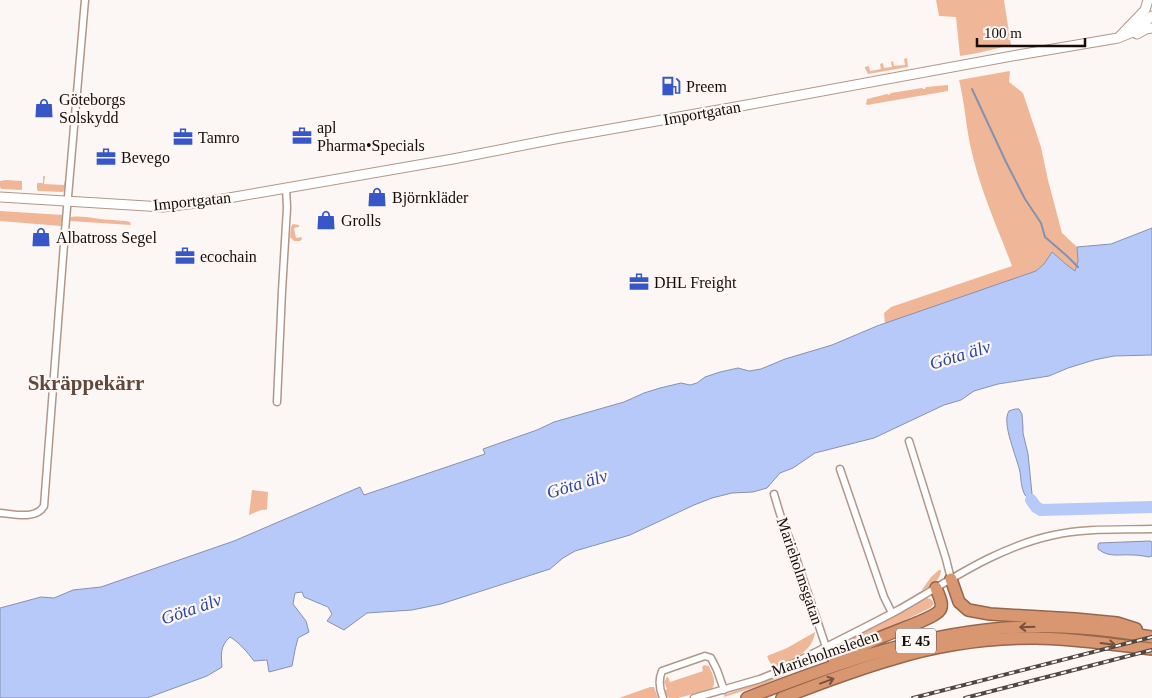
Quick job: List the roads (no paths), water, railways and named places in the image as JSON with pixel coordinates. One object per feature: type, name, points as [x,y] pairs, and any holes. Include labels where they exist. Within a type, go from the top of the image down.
[{"type":"highway","points":[[951,579],[959,602],[968,610],[990,614],[1117,623],[1152,636]]},
{"type":"highway","points":[[797,678],[938,612],[942,604],[936,588]]},
{"type":"highway","name":"Marieholmsleden","points":[[747,698],[797,678],[879,651],[904,644],[980,630],[1056,627],[1152,636]]},
{"type":"highway","name":"Marieholmsleden","points":[[782,698],[857,670],[894,659],[938,648],[984,641],[1035,638],[1152,649]]},
{"type":"street","points":[[0,513],[32,515],[42,510],[44,506],[84,0]]},
{"type":"street","points":[[1118,38],[1145,10],[1148,0]]},
{"type":"street","name":"Importgatan","points":[[0,197],[142,206],[174,206],[223,199],[454,159],[1118,38],[1133,32],[1152,16]]},
{"type":"street","name":"Importgatan","points":[[1118,38],[1128,39],[1146,29],[1152,28]]},
{"type":"street","points":[[277,402],[287,208],[286,188]]},
{"type":"street","points":[[910,441],[951,579]]},
{"type":"street","points":[[840,469],[884,597],[892,613]]},
{"type":"street","name":"Marieholmsgatan","points":[[774,494],[826,647]]},
{"type":"street","name":"Marieholmsgatan","points":[[694,698],[768,676],[892,613],[993,556],[1014,547],[1052,535],[1108,529],[1152,529]]},
{"type":"street","points":[[663,698],[659,677],[662,670],[705,656],[711,658],[724,690]]},
{"type":"water","name":"Göta älv","points":[[1152,228],[1152,355],[1114,356],[1094,360],[1049,376],[998,384],[974,391],[961,400],[944,405],[874,438],[815,453],[793,468],[780,473],[767,488],[712,498],[630,535],[575,551],[550,569],[441,604],[412,610],[367,613],[344,630],[327,621],[332,614],[328,607],[304,597],[302,592],[295,593],[293,604],[306,621],[309,632],[298,638],[292,666],[269,672],[267,660],[254,661],[230,637],[224,644],[222,651],[222,667],[207,676],[147,698],[0,698],[0,608],[41,597],[54,598],[73,590],[101,587],[234,541],[360,487],[364,495],[485,454],[483,449],[554,422],[624,402],[644,393],[681,383],[690,385],[697,383],[705,377],[738,368],[749,371],[761,369],[785,359],[832,345],[877,326],[1036,271],[1044,264],[1052,252],[1075,271],[1078,261],[1077,247],[1111,244]]},
{"type":"water","points":[[1019,409],[1022,414],[1023,433],[1028,454],[1031,500],[1025,496],[1008,432],[1007,416],[1009,411]]},
{"type":"water","points":[[1152,542],[1152,556],[1149,557],[1110,555],[1098,549],[1099,543]]},
{"type":"waterway","points":[[972,89],[1025,199],[1041,223],[1045,237],[1078,267]]},
{"type":"waterway","points":[[1031,500],[1041,510],[1152,507]]},
{"type":"railway","points":[[913,698],[1152,637]]},
{"type":"railway","points":[[965,698],[1152,650]]},
{"type":"place","name":"Preem","points":[[671,86]]},
{"type":"place","name":"Göteborgs Solskydd","points":[[44,108]]},
{"type":"place","name":"apl Pharma•Specials","points":[[302,136]]},
{"type":"place","name":"Tamro","points":[[183,137]]},
{"type":"place","name":"Bevego","points":[[106,157]]},
{"type":"place","name":"Björnkläder","points":[[377,197]]},
{"type":"place","name":"Grolls","points":[[326,220]]},
{"type":"place","name":"Albatross Segel","points":[[41,237]]},
{"type":"place","name":"ecochain","points":[[185,256]]},
{"type":"place","name":"DHL Freight","points":[[639,282]]},
{"type":"district","name":"Skräppekärr","points":[[86,383]]}]
